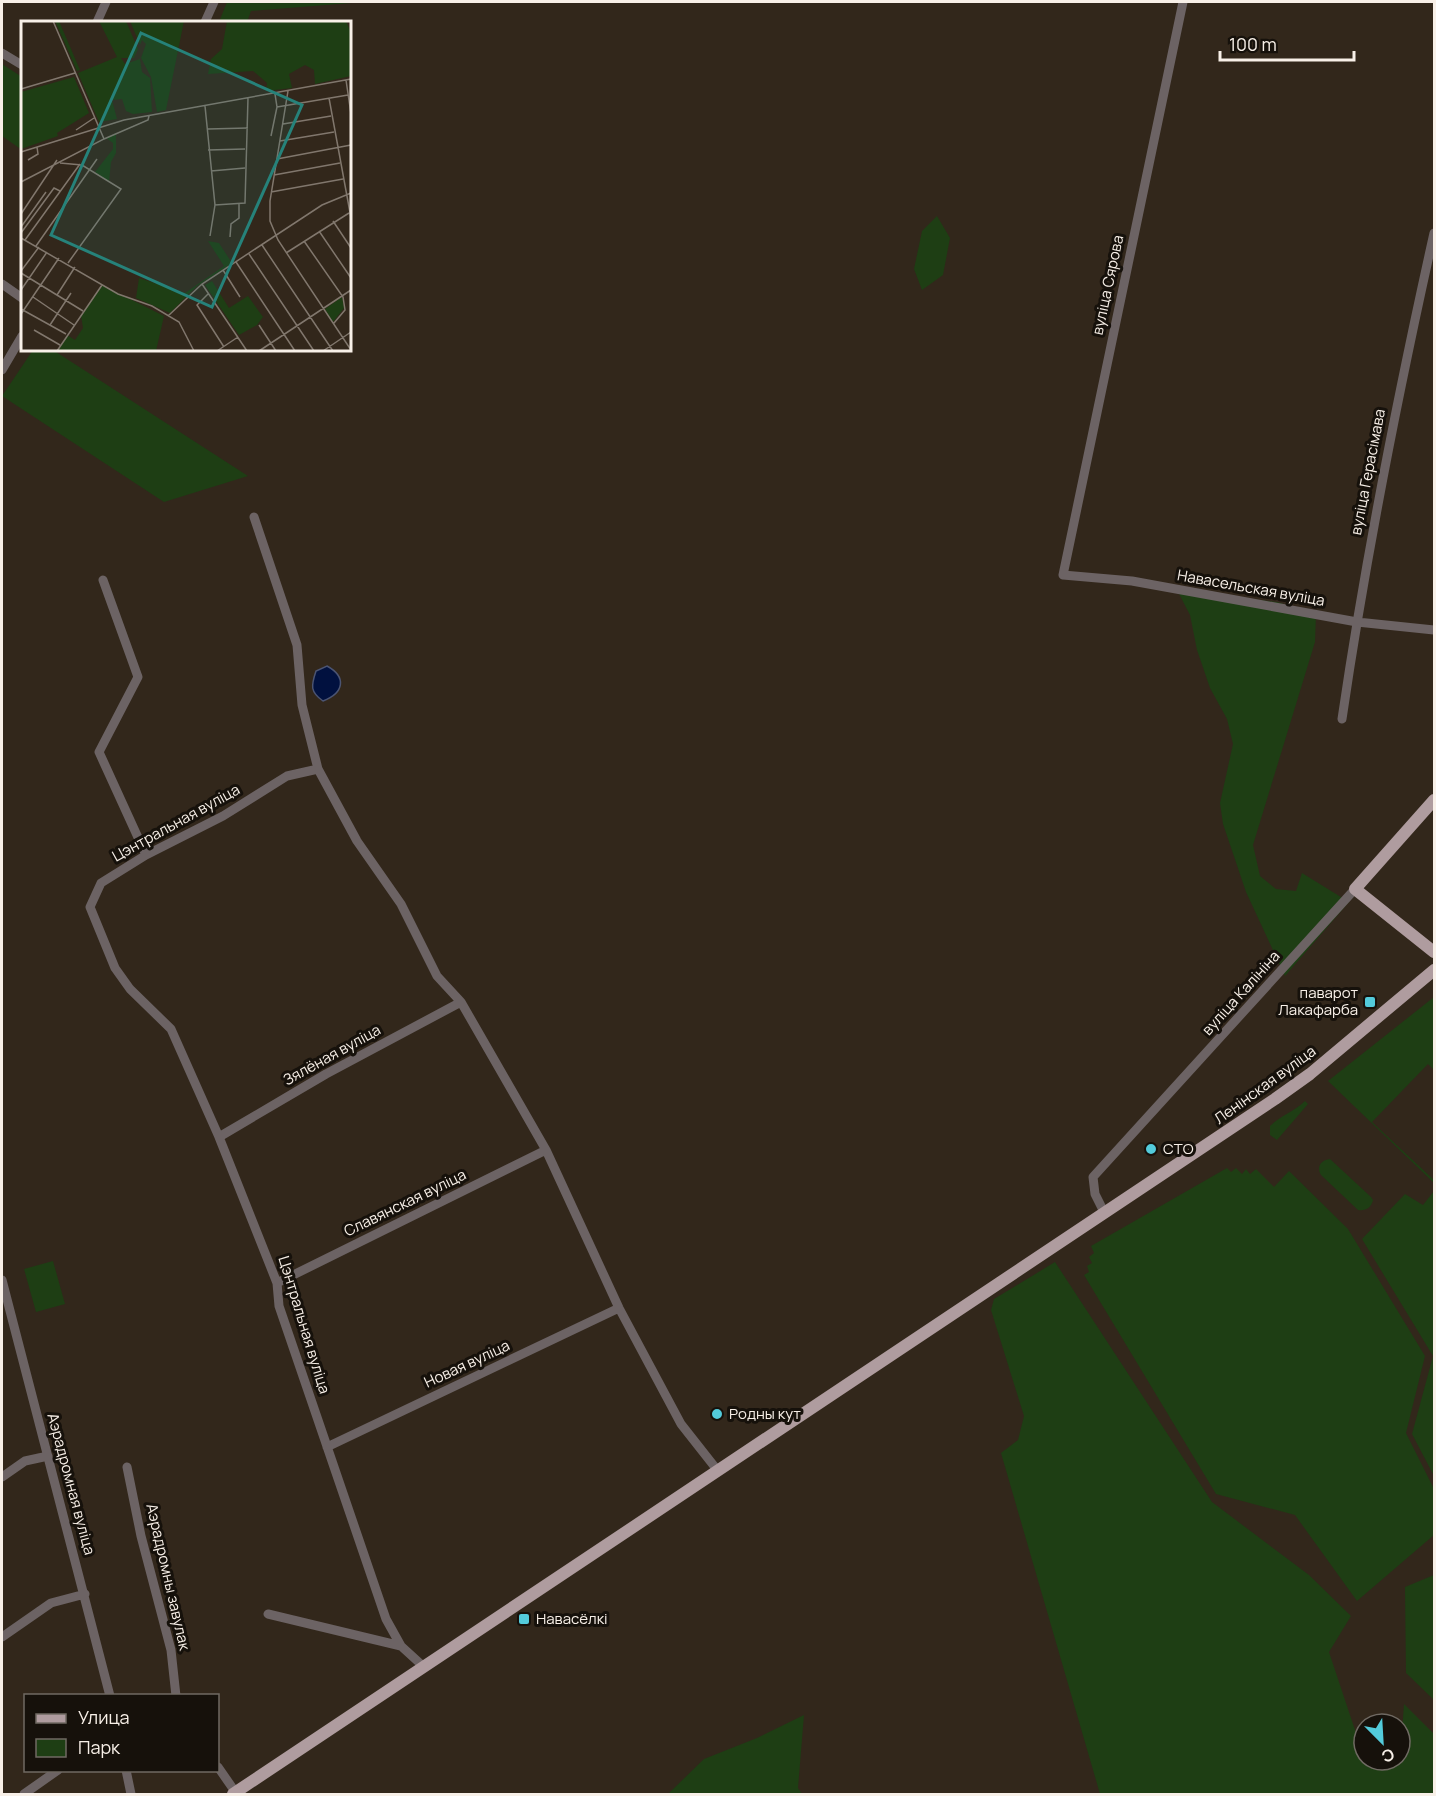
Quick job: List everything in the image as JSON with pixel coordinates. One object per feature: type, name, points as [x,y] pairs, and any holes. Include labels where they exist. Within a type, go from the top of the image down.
[{"type":"main road","name":"вуліца Калініна","points":[[1355,889],[1434,800]]},
{"type":"main road","points":[[1355,889],[1434,952]]},
{"type":"main road","name":"Ленінская вуліца","points":[[718,1471],[1275,1100],[1310,1074],[1434,970]]},
{"type":"main road","points":[[234,1793],[718,1471]]},
{"type":"street","points":[[98,21],[106,2]]},
{"type":"street","points":[[205,21],[214,2]]},
{"type":"street","name":"вуліца Сярова","points":[[1063,574],[1183,2]]},
{"type":"street","points":[[2,53],[21,64]]},
{"type":"street","name":"вуліца Герасімава","points":[[1342,719],[1357,622],[1401,379],[1434,233]]},
{"type":"street","points":[[2,284],[21,297]]},
{"type":"street","points":[[2,370],[21,338]]},
{"type":"street","points":[[254,517],[297,645],[302,705],[318,769],[357,841],[401,904],[437,976],[461,1002],[546,1150],[619,1308],[681,1424],[718,1471]]},
{"type":"street","name":"Навасельская вуліца","points":[[1063,574],[1132,581],[1357,622],[1434,630]]},
{"type":"street","points":[[102,580],[138,677],[99,752],[146,855]]},
{"type":"street","name":"Цэнтральная вуліца","points":[[318,769],[287,776],[223,816],[146,855],[101,883],[90,907],[115,968],[130,989],[171,1029],[219,1137],[278,1283],[279,1306],[386,1618],[401,1646],[424,1667]]},
{"type":"street","name":"вуліца Калініна","points":[[1104,1212],[1095,1194],[1093,1177],[1355,889]]},
{"type":"street","name":"Зялёная вуліца","points":[[219,1137],[326,1074],[461,1002]]},
{"type":"street","name":"Славянская вуліца","points":[[278,1283],[546,1150]]},
{"type":"street","name":"Аэрадромная вуліца","points":[[2,1280],[110,1694]]},
{"type":"street","name":"Новая вуліца","points":[[327,1447],[619,1308]]},
{"type":"street","points":[[2,1322],[11,1316]]},
{"type":"street","points":[[2,1477],[25,1461],[48,1456]]},
{"type":"street","name":"Аэрадромны завулак","points":[[127,1467],[141,1536],[171,1650],[176,1694]]},
{"type":"street","points":[[2,1637],[51,1603],[85,1594]]},
{"type":"street","points":[[268,1614],[401,1646]]},
{"type":"street","points":[[219,1769],[234,1793]]},
{"type":"street","points":[[24,1794],[55,1772]]},
{"type":"street","points":[[126,1772],[131,1794]]},
{"type":"green space","points":[[227,2],[364,2],[251,11],[247,21],[219,21]]},
{"type":"green space","points":[[2,64],[21,76],[21,149],[2,136]]},
{"type":"green space","points":[[937,216],[950,238],[943,275],[922,290],[914,269],[922,231]]},
{"type":"green space","points":[[32,351],[55,351],[248,476],[164,502],[2,396]]},
{"type":"green space","points":[[1177,590],[1277,602],[1316,614],[1315,642],[1253,845],[1260,876],[1276,889],[1296,891],[1302,873],[1349,902],[1285,976],[1246,892],[1223,824],[1220,803],[1233,744],[1227,719],[1210,688],[1197,650],[1190,615]]},
{"type":"green space","points":[[1434,997],[1434,1070],[1428,1064],[1372,1122],[1434,1180],[1434,1183],[1328,1081]]},
{"type":"green space","points":[[1305,1101],[1308,1104],[1277,1140],[1270,1135],[1270,1126]]},
{"type":"green space","points":[[1330,1159],[1371,1197],[1373,1200],[1368,1208],[1358,1210],[1321,1175],[1320,1164]]},
{"type":"green space","points":[[1227,1168],[1231,1172],[1236,1168],[1242,1174],[1246,1169],[1250,1174],[1256,1169],[1274,1187],[1289,1171],[1348,1229],[1425,1356],[1406,1433],[1434,1489],[1434,1535],[1357,1601],[1295,1515],[1216,1494],[1084,1275],[1089,1272],[1087,1266],[1092,1263],[1089,1257],[1094,1253],[1091,1246]]},
{"type":"green space","points":[[1434,1191],[1434,1476],[1412,1434],[1433,1356],[1362,1239],[1405,1194],[1423,1205]]},
{"type":"green space","points":[[53,1261],[65,1304],[36,1312],[24,1269]]},
{"type":"green space","points":[[1055,1262],[1212,1502],[1309,1575],[1351,1616],[1329,1652],[1352,1721],[1352,1772],[1412,1772],[1412,1712],[1434,1734],[1434,1794],[1100,1794],[1001,1453],[1018,1440],[1024,1416],[991,1310],[994,1299]]},
{"type":"green space","points":[[1434,1575],[1434,1700],[1406,1673],[1405,1587]]},
{"type":"green space","points":[[1404,1704],[1412,1712],[1403,1712]]},
{"type":"green space","points":[[804,1715],[798,1788],[802,1794],[668,1794],[704,1759],[757,1738]]},
{"type":"shaded area","points":[[327,666],[338,675],[340,685],[335,694],[323,701],[314,692],[313,685],[316,671]]},
{"type":"place","name":"паварот Лакафарба","points":[[1370,1002]]},
{"type":"place","name":"СТО","points":[[1151,1149]]},
{"type":"place","name":"Родны кут","points":[[717,1414]]},
{"type":"place","name":"Навасёлкі","points":[[524,1619]]}]
